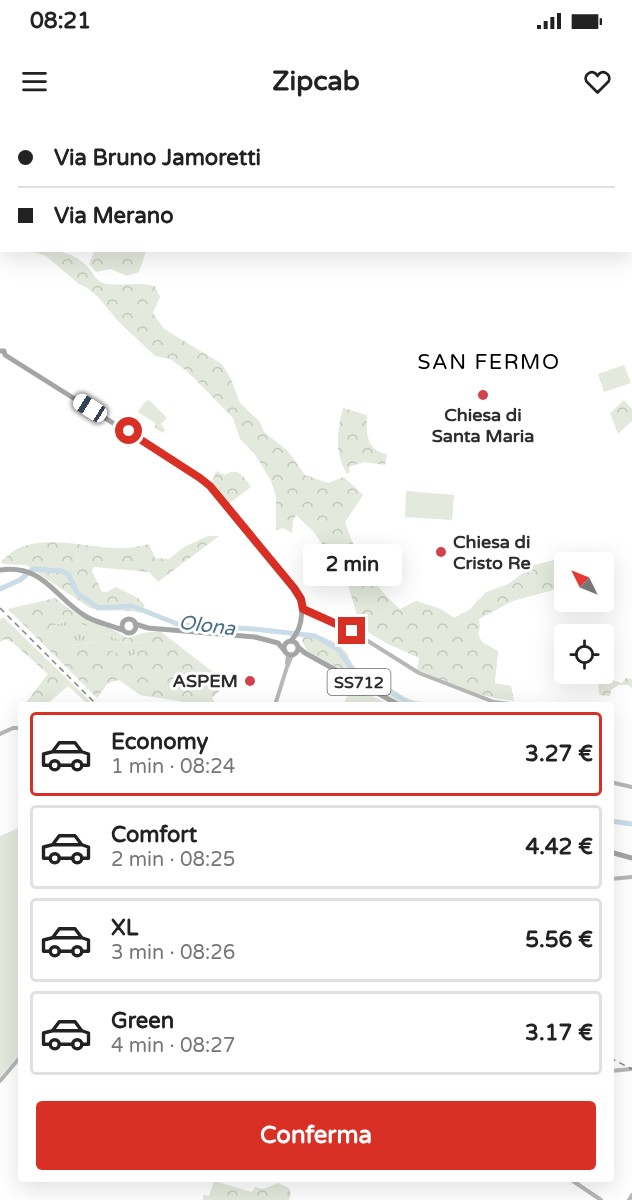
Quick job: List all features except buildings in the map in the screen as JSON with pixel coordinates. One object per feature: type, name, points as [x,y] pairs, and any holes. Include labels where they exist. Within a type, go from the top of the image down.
[{"type":"main road","points":[[0,351],[5,351],[3,356],[128,432],[129,438],[135,436],[210,486],[301,599],[303,609],[294,640],[298,651],[290,654]]},
{"type":"main road","points":[[0,570],[24,570],[42,578],[87,616],[126,633],[148,628]]},
{"type":"main road","points":[[112,625],[130,619],[135,624],[148,628],[238,634],[278,643],[294,640]]},
{"type":"main road","points":[[122,630],[123,622]]},
{"type":"main road","points":[[132,632],[135,624]]},
{"type":"main road","points":[[290,654],[284,647],[294,640]]},
{"type":"main road","name":"SS712","points":[[294,640],[305,653],[394,702]]},
{"type":"main road","points":[[278,643],[290,654],[305,653]]},
{"type":"main road","points":[[614,853],[632,858]]},
{"type":"street","points":[[303,609],[352,631],[419,673],[494,702]]},
{"type":"street","points":[[276,702],[290,654]]},
{"type":"street","points":[[0,734],[18,728]]},
{"type":"street","points":[[614,783],[632,787]]},
{"type":"street","points":[[614,879],[632,877]]},
{"type":"street","points":[[0,1081],[18,1060]]},
{"type":"street","points":[[614,1071],[632,1069]]},
{"type":"street","points":[[574,1182],[601,1200]]},
{"type":"street","points":[[629,1200],[632,1196]]},
{"type":"green space","points":[[34,252],[61,252],[74,256],[103,283],[155,286],[160,297],[153,313],[164,329],[222,364],[231,379],[240,403],[260,422],[264,432],[288,451],[305,475],[328,483],[344,477],[363,495],[345,522],[366,570],[400,609],[416,601],[441,609],[454,618],[469,610],[486,592],[508,584],[534,565],[554,560],[554,590],[513,601],[479,619],[478,634],[482,642],[498,651],[495,683],[511,686],[514,701],[477,693],[417,670],[419,658],[388,644],[361,628],[346,579],[313,531],[296,515],[292,533],[283,528],[276,530],[276,496],[271,481],[254,453],[240,439],[233,418],[188,372],[170,359],[155,356],[119,322],[97,296],[46,256]]},
{"type":"green space","points":[[94,252],[146,252],[139,272],[127,276],[111,269],[96,272],[89,264]]},
{"type":"green space","points":[[624,365],[631,383],[604,392],[598,374]]},
{"type":"green space","points":[[149,400],[167,418],[161,424],[165,430],[163,433],[155,428],[155,423],[138,412]]},
{"type":"green space","points":[[624,400],[632,409],[632,421],[618,434],[610,413]]},
{"type":"green space","points":[[343,408],[367,415],[369,440],[375,449],[387,454],[385,465],[364,462],[349,467],[350,472],[347,474],[338,449],[339,425]]},
{"type":"green space","points":[[216,471],[225,475],[237,472],[251,487],[227,505],[211,485]]},
{"type":"green space","points":[[406,491],[454,495],[452,520],[405,517]]},
{"type":"green space","points":[[208,536],[219,536],[158,582],[149,572],[94,567],[92,571],[102,592],[116,587],[138,598],[145,605],[141,613],[90,608],[26,565],[1,562],[13,551],[25,546],[50,542],[117,548],[149,544],[155,558],[169,559],[184,547]]},
{"type":"green space","points":[[55,598],[69,609],[128,638],[142,633],[160,631],[227,683],[212,698],[214,702],[181,702],[140,695],[119,680],[108,683],[97,698],[8,609]],"holes":[[[68,621],[79,623],[122,641],[143,643],[136,654],[127,659],[94,642],[63,647],[50,631],[55,625]]]},
{"type":"green space","points":[[3,617],[91,702],[86,702],[68,686],[49,702],[26,702],[48,674],[12,642],[5,639],[0,642],[0,620]]},
{"type":"green space","points":[[68,621],[79,623],[122,641],[143,643],[136,654],[127,659],[94,642],[63,647],[50,631],[55,625]]},
{"type":"green space","points":[[305,632],[333,641],[346,652],[356,668],[369,673],[402,696],[426,702],[400,702],[307,651],[302,641]]},
{"type":"green space","points":[[626,678],[632,679],[632,688],[628,685],[619,685],[611,690],[610,696],[599,695],[598,684],[614,684],[614,680],[622,683]]},
{"type":"green space","points":[[352,685],[384,702],[344,702]]},
{"type":"green space","points":[[18,828],[18,1056],[0,1077],[0,836]]},
{"type":"green space","points":[[214,1182],[252,1192],[255,1187],[263,1189],[278,1183],[289,1188],[291,1194],[289,1200],[203,1200],[203,1195],[209,1196]]},
{"type":"waterway","name":"Olona","points":[[0,589],[20,580],[33,569],[62,571],[69,575],[77,593],[98,608],[132,606],[180,625],[254,629],[315,636],[338,649],[357,676],[377,682],[407,702]]},
{"type":"waterway","name":"Olona","points":[[614,822],[632,824]]},
{"type":"railway","points":[[0,608],[94,702]]},
{"type":"railway","points":[[614,1060],[632,1069]]},
{"type":"place","name":"Chiesa di Santa Maria","points":[[483,395]]},
{"type":"place","name":"Chiesa di Cristo Re","points":[[441,552]]},
{"type":"place","name":"ASPEM","points":[[250,681]]},
{"type":"district","name":"SAN FERMO","points":[[489,362]]},
{"type":"route","points":[[129,431],[133,431],[135,436],[210,486],[294,588],[301,599],[303,609],[352,631]]}]
